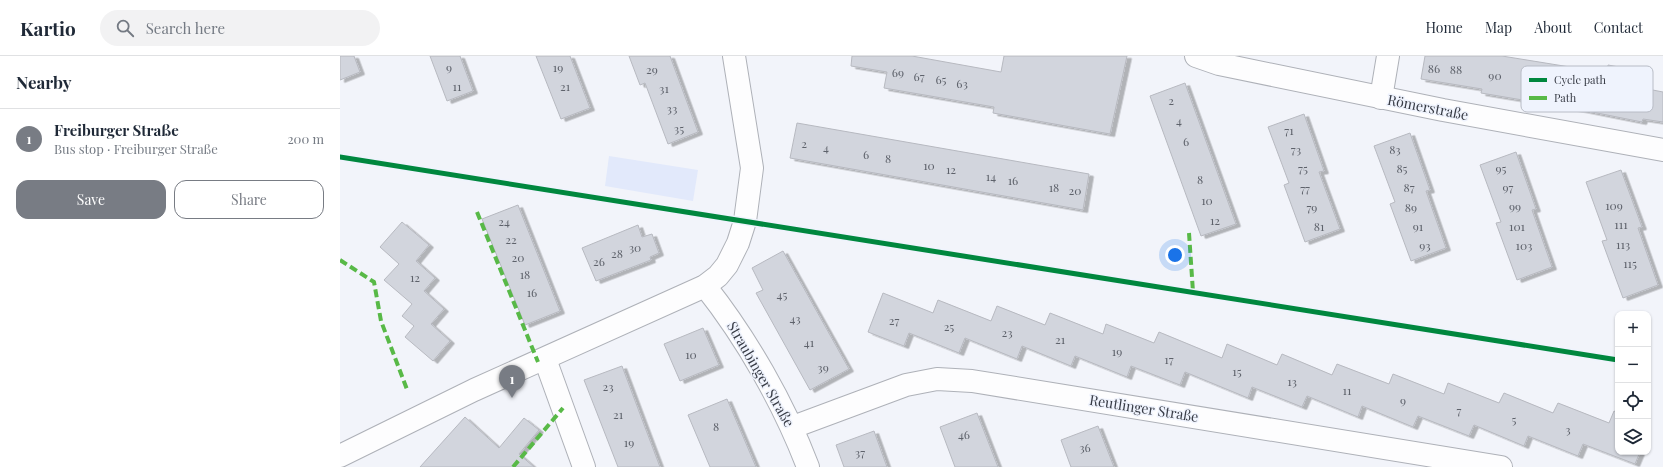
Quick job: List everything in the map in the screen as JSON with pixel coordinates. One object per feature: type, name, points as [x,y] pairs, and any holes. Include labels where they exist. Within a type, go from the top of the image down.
[{"type":"street","points":[[340,456],[474,390],[705,286],[718,276],[727,265],[738,243],[744,221],[752,168],[734,56]]},
{"type":"street","name":"Römerstraße","points":[[1196,56],[1220,64],[1381,98],[1663,150]]},
{"type":"street","points":[[1381,98],[1388,56]]},
{"type":"street","name":"Straubinger Straße","points":[[705,286],[733,323],[793,427],[808,467]]},
{"type":"street","points":[[545,359],[584,467]]},
{"type":"street","name":"Reutlinger Straße","points":[[793,427],[906,385],[937,380],[972,381],[1501,467]]},
{"type":"shaded area","points":[[609,156],[698,170],[693,201],[605,186]]},
{"type":"building","points":[[340,56],[354,56],[360,72],[340,80]]},
{"type":"building","points":[[430,56],[460,56],[473,91],[447,101]]},
{"type":"building","points":[[536,56],[570,56],[590,108],[561,119]]},
{"type":"building","points":[[629,56],[670,56],[698,132],[668,144],[645,83],[640,85]]},
{"type":"building","points":[[852,56],[912,56],[1001,72],[1004,56],[1127,56],[1110,134],[993,113],[994,107],[884,88],[887,72],[851,66]]},
{"type":"building","points":[[1425,56],[1502,56],[1564,66],[1521,66],[1521,100],[1481,93],[1482,89],[1421,79]]},
{"type":"building","points":[[1185,83],[1236,224],[1201,236],[1150,96]]},
{"type":"building","points":[[1653,90],[1663,92],[1663,122],[1643,119],[1642,122],[1592,112],[1653,112]]},
{"type":"building","points":[[1304,114],[1324,171],[1319,172],[1340,229],[1305,242],[1284,185],[1289,183],[1268,127]]},
{"type":"building","points":[[797,123],[1089,174],[1083,210],[790,158]]},
{"type":"building","points":[[1410,133],[1430,190],[1426,191],[1446,248],[1411,261],[1390,204],[1395,202],[1374,146]]},
{"type":"building","points":[[1516,152],[1536,209],[1532,210],[1552,267],[1517,280],[1496,223],[1501,222],[1480,165]]},
{"type":"building","points":[[1621,170],[1642,227],[1638,228],[1658,285],[1623,298],[1602,241],[1607,240],[1586,182]]},
{"type":"building","points":[[518,205],[560,311],[525,325],[482,219]]},
{"type":"building","points":[[402,222],[429,245],[416,261],[435,278],[424,291],[444,309],[431,324],[450,341],[433,361],[405,337],[414,326],[402,316],[412,304],[384,280],[399,264],[380,247]]},
{"type":"building","points":[[638,225],[642,237],[652,234],[659,253],[650,257],[651,260],[596,281],[582,248]]},
{"type":"building","points":[[783,251],[849,369],[810,390],[756,293],[763,290],[752,268]]},
{"type":"building","points":[[883,293],[933,313],[938,300],[991,321],[997,306],[1045,325],[1050,313],[1103,334],[1106,324],[1154,343],[1159,332],[1222,358],[1227,344],[1277,365],[1282,354],[1332,375],[1337,364],[1389,384],[1393,374],[1444,394],[1448,383],[1499,403],[1504,393],[1553,413],[1558,403],[1609,423],[1614,411],[1615,455],[1639,455],[1635,464],[1583,444],[1578,456],[1528,436],[1524,446],[1474,425],[1469,436],[1418,416],[1413,427],[1362,406],[1358,417],[1307,396],[1302,407],[1252,387],[1248,398],[1185,372],[1180,385],[1131,366],[1127,377],[1075,356],[1071,366],[1022,346],[1017,359],[965,338],[959,353],[909,333],[904,346],[868,332]]},
{"type":"building","points":[[703,328],[719,365],[680,381],[664,344]]},
{"type":"building","points":[[622,366],[660,467],[618,467],[584,380]]},
{"type":"building","points":[[727,399],[756,467],[710,467],[688,415]]},
{"type":"building","points":[[977,413],[998,467],[955,467],[940,427]]},
{"type":"building","points":[[465,417],[499,448],[524,418],[539,430],[519,454],[534,467],[420,467]]},
{"type":"building","points":[[1098,426],[1114,467],[1071,467],[1061,440]]},
{"type":"building","points":[[874,431],[887,467],[844,467],[836,445]]},
{"type":"marked path","points":[[477,212],[538,362]]},
{"type":"marked path","points":[[1189,233],[1193,292]]},
{"type":"marked path","points":[[340,260],[374,282],[381,321],[408,392]]},
{"type":"marked path","points":[[513,467],[563,408]]},
{"type":"cycle path","points":[[340,157],[1615,360]]},
{"type":"place","name":"Freiburger Straße","points":[[512,398]]}]
